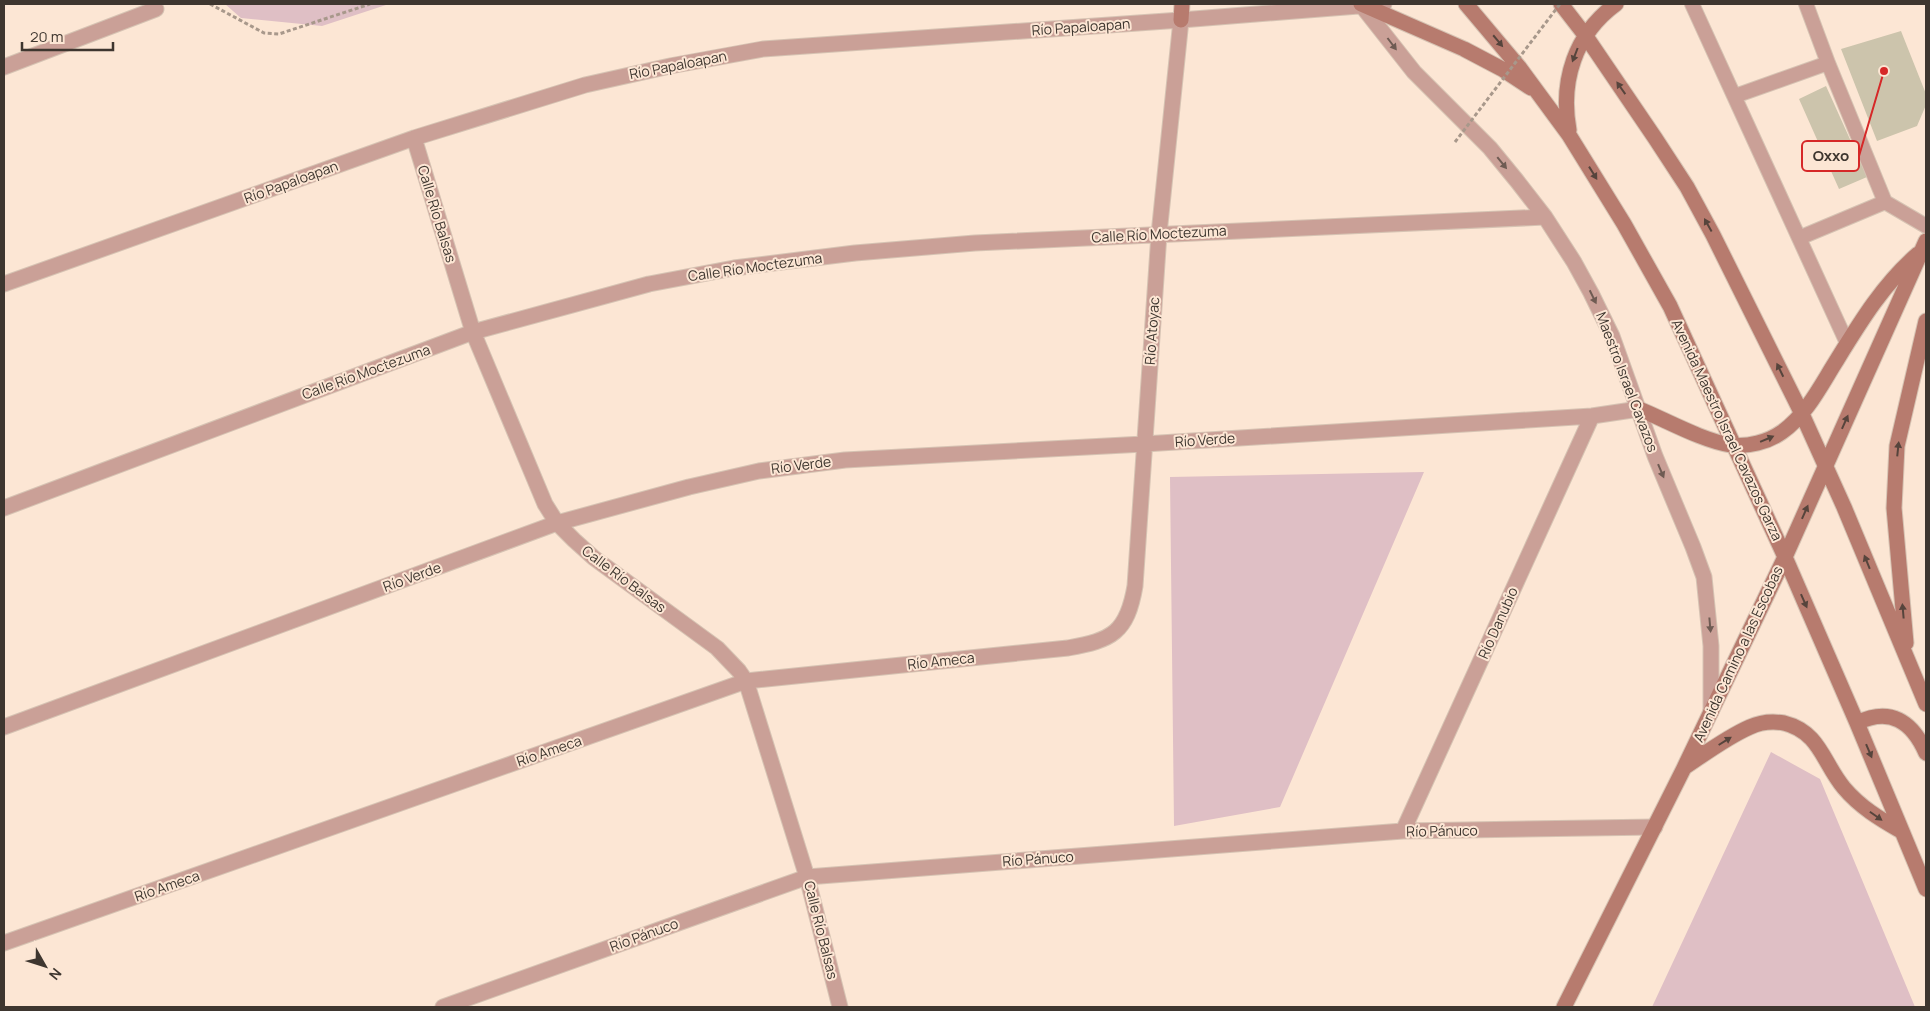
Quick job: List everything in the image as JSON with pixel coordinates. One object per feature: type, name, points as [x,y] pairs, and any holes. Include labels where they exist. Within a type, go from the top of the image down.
[{"type":"main road","points":[[1181,20],[1182,4]]},
{"type":"main road","name":"Avenida Maestro Israel Cavazos Garza","points":[[1466,4],[1539,93],[1569,135],[1624,224],[1670,306],[1785,557],[1857,723],[1926,890]]},
{"type":"main road","points":[[1560,4],[1584,35],[1687,187],[1713,235],[1802,414],[1844,507],[1926,704]]},
{"type":"main road","points":[[1569,135],[1566,114],[1566,92],[1569,70],[1584,35],[1600,17],[1616,4]]},
{"type":"main road","points":[[1361,5],[1464,49],[1502,69],[1539,93]]},
{"type":"main road","points":[[1639,409],[1711,440],[1733,445],[1750,445],[1767,440],[1782,432],[1802,414],[1877,299],[1924,246]]},
{"type":"main road","name":"Avenida Camino a las Escobas","points":[[1564,1007],[1684,768],[1785,557],[1924,246]]},
{"type":"main road","points":[[1907,659],[1894,508],[1897,446],[1926,321]]},
{"type":"main road","points":[[1857,723],[1868,718],[1880,716],[1902,722],[1919,736],[1926,752]]},
{"type":"main road","points":[[1684,768],[1750,726],[1764,722],[1792,725],[1804,732],[1815,742],[1844,788],[1862,806],[1878,818],[1902,831]]},
{"type":"street","name":"Río Papaloapan","points":[[4,284],[414,138],[585,84],[670,66],[763,49],[1384,4]]},
{"type":"street","name":"Maestro Israel Cavazos","points":[[1361,5],[1414,72],[1490,148],[1544,217],[1592,293],[1612,336],[1655,456],[1704,577],[1711,646],[1711,712]]},
{"type":"street","points":[[4,67],[156,10]]},
{"type":"street","name":"Río Atoyac","points":[[1111,636],[1124,622],[1134,594],[1159,234],[1181,20]]},
{"type":"street","name":"Calle Río Balsas","points":[[414,138],[472,332],[545,504],[557,523],[594,558],[717,648],[746,681],[807,877],[840,1007]]},
{"type":"street","name":"Calle Río Moctezuma","points":[[4,508],[472,332],[649,284],[734,268],[855,253],[975,243],[1544,217]]},
{"type":"street","name":"Río Verde","points":[[4,727],[557,523],[689,487],[760,471],[845,460],[1144,444],[1592,416],[1639,409]]},
{"type":"street","name":"Río Danubio","points":[[1403,832],[1592,416]]},
{"type":"street","name":"Río Ameca","points":[[4,943],[746,681],[1068,648],[1091,644],[1111,636]]},
{"type":"street","name":"Río Pánuco","points":[[443,1007],[807,877],[1403,832],[1655,827]]},
{"type":"lane","points":[[1692,4],[1847,343]]},
{"type":"lane","points":[[1806,4],[1885,202],[1926,226]]},
{"type":"lane","points":[[1735,96],[1828,63]]},
{"type":"lane","points":[[1799,238],[1885,202]]},
{"type":"path","points":[[210,4],[264,33],[272,34],[279,34],[370,4]]},
{"type":"path","points":[[1455,142],[1560,4]]},
{"type":"shaded area","points":[[225,4],[389,4],[322,26],[241,18]]},
{"type":"shaded area","points":[[1424,472],[1280,807],[1174,826],[1170,477]]},
{"type":"shaded area","points":[[1771,752],[1820,779],[1915,1007],[1652,1007]]},
{"type":"building","points":[[1901,31],[1926,94],[1926,105],[1917,126],[1877,141],[1841,49]]},
{"type":"building","points":[[1826,86],[1867,177],[1839,189],[1799,99]]},
{"type":"place","name":"Oxxo","points":[[1884,71]]}]
